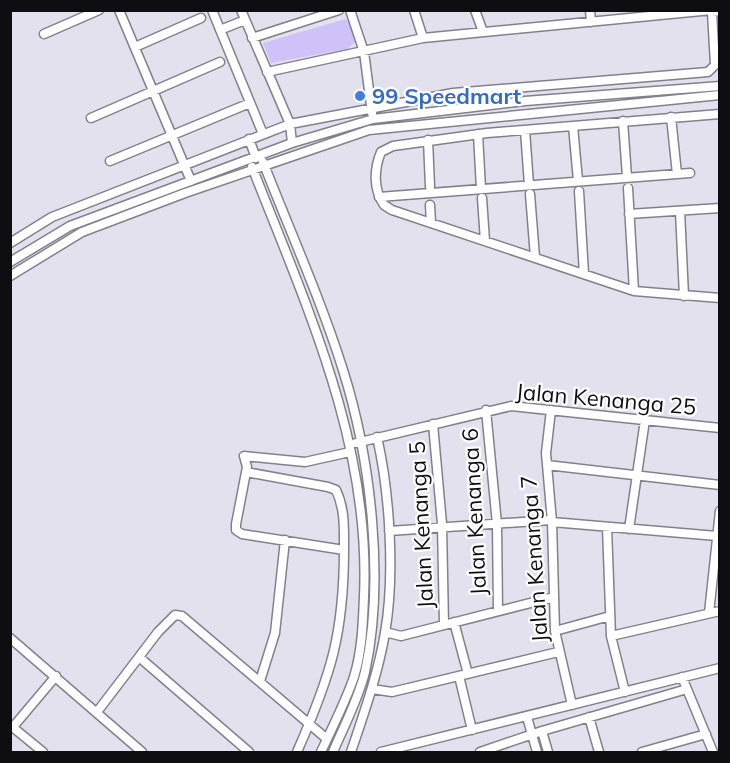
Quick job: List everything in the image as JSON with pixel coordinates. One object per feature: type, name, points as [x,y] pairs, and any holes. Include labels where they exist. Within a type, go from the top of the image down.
[{"type":"street","points":[[44,34],[99,10]]},
{"type":"street","points":[[119,10],[191,181]]},
{"type":"street","points":[[212,10],[263,134]]},
{"type":"street","points":[[241,10],[290,124],[292,143]]},
{"type":"street","points":[[252,38],[339,10]]},
{"type":"street","points":[[351,10],[364,52],[373,119]]},
{"type":"street","points":[[414,10],[423,38]]},
{"type":"street","points":[[475,10],[483,32]]},
{"type":"street","points":[[590,10],[591,22]]},
{"type":"street","points":[[10,243],[52,217],[290,124],[453,93],[708,72],[715,65],[715,11],[650,14],[423,38],[267,72]]},
{"type":"street","points":[[135,47],[201,18]]},
{"type":"street","points":[[220,30],[245,20]]},
{"type":"street","points":[[91,118],[220,62]]},
{"type":"street","points":[[704,87],[720,80]]},
{"type":"street","points":[[10,262],[70,226],[292,143],[373,119],[525,101],[720,86]]},
{"type":"street","points":[[10,276],[82,232],[369,130],[720,95]]},
{"type":"street","points":[[110,160],[250,103]]},
{"type":"street","points":[[720,114],[428,140],[393,146],[381,152],[376,164],[379,197],[384,205],[392,210],[634,291],[720,298]]},
{"type":"street","points":[[671,117],[677,174]]},
{"type":"street","points":[[623,121],[627,177]]},
{"type":"street","points":[[573,126],[584,274]]},
{"type":"street","points":[[525,130],[535,257]]},
{"type":"street","points":[[478,134],[485,241]]},
{"type":"street","points":[[249,139],[255,158],[253,170],[324,351],[339,397],[364,523],[366,560],[363,630],[354,677],[324,746]]},
{"type":"street","points":[[428,140],[430,187]]},
{"type":"street","points":[[255,158],[264,166],[337,350],[359,442],[372,521],[374,580],[371,637],[361,684],[334,751]]},
{"type":"street","points":[[379,197],[530,190],[578,186],[627,177],[690,172]]},
{"type":"street","points":[[628,188],[634,291]]},
{"type":"street","points":[[430,205],[431,223]]},
{"type":"street","points":[[629,214],[720,208]]},
{"type":"street","points":[[680,211],[684,296]]},
{"type":"street","name":"Jalan Kenanga 25","points":[[246,472],[244,456],[305,462],[350,449],[359,442],[377,437],[511,406],[720,428]]},
{"type":"street","name":"Jalan Kenanga 6","points":[[486,410],[497,524],[498,611]]},
{"type":"street","name":"Jalan Kenanga 7","points":[[551,410],[547,465],[555,631],[572,705]]},
{"type":"street","points":[[629,529],[645,420]]},
{"type":"street","name":"Jalan Kenanga 5","points":[[433,424],[442,528],[444,625]]},
{"type":"street","points":[[351,753],[372,689],[385,632],[389,531],[377,437]]},
{"type":"street","points":[[547,465],[720,485]]},
{"type":"street","points":[[297,753],[325,689],[335,655],[345,583],[345,523],[336,490],[246,472],[236,530],[242,534],[344,550]]},
{"type":"street","points":[[709,613],[717,559],[720,511]]},
{"type":"street","points":[[389,531],[551,521],[717,536]]},
{"type":"street","points":[[607,527],[611,636],[625,692]]},
{"type":"street","points":[[260,681],[275,633],[285,540]]},
{"type":"street","points":[[385,632],[401,636],[554,597]]},
{"type":"street","points":[[611,636],[720,611]]},
{"type":"street","points":[[97,712],[175,615],[182,616],[260,681],[309,726],[324,746],[345,753]]},
{"type":"street","points":[[555,631],[610,616]]},
{"type":"street","points":[[454,622],[472,730]]},
{"type":"street","points":[[10,638],[142,753]]},
{"type":"street","points":[[372,689],[392,692],[558,652]]},
{"type":"street","points":[[139,657],[249,753]]},
{"type":"street","points":[[381,753],[720,668]]},
{"type":"street","points":[[43,753],[12,726],[56,676]]},
{"type":"street","points":[[682,677],[713,753]]},
{"type":"street","points":[[480,753],[532,734],[687,689]]},
{"type":"street","points":[[527,717],[537,753]]},
{"type":"street","points":[[589,717],[599,753]]},
{"type":"street","points":[[542,731],[549,753]]},
{"type":"street","points":[[642,753],[706,734]]},
{"type":"shaded area","points":[[345,19],[350,22],[355,42],[347,49],[271,63],[263,43]]},
{"type":"place","name":"99 Speedmart","points":[[360,96]]}]
